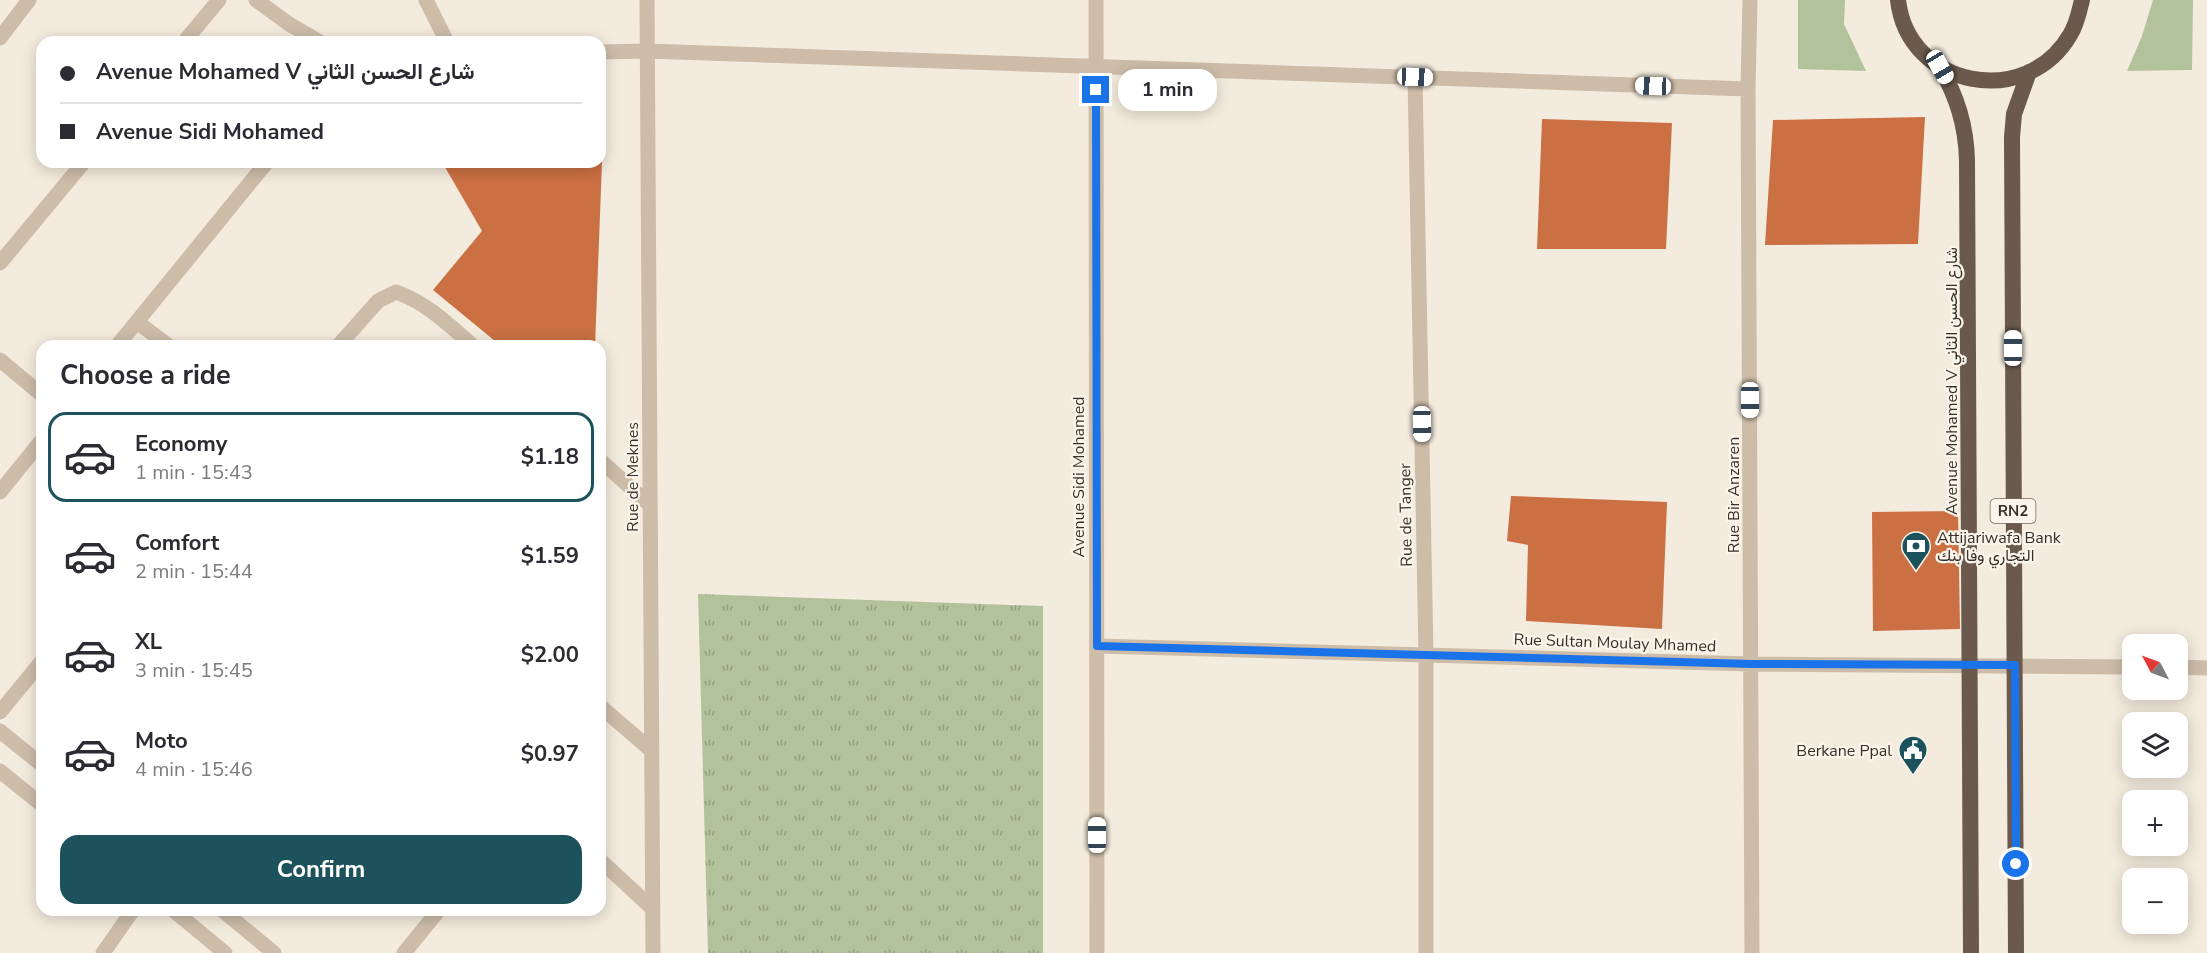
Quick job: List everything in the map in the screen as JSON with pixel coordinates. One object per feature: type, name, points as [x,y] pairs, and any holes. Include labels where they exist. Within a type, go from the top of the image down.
[{"type":"highway","name":"RN2","points":[[1898,0],[1904,25],[1913,41],[1925,55],[1940,67],[1956,75],[1974,80],[1993,81],[2012,79],[2029,72],[2045,63],[2060,50],[2071,34],[2082,0]]},
{"type":"highway","name":"Avenue Mohamed V شارع الحسن الثاني","points":[[1940,67],[1961,111],[1966,135],[1967,160],[1971,953]]},
{"type":"highway","name":"RN2","points":[[2016,953],[2012,137],[2014,114],[2029,72]]},
{"type":"street","points":[[0,38],[29,0]]},
{"type":"street","points":[[189,36],[219,0]]},
{"type":"street","points":[[256,0],[310,36]]},
{"type":"street","points":[[426,0],[444,36]]},
{"type":"street","name":"Rue de Meknes","points":[[646,0],[653,953]]},
{"type":"street","name":"Avenue Sidi Mohamed","points":[[1096,0],[1097,953]]},
{"type":"street","name":"Rue Bir Anzaren","points":[[1750,0],[1748,89],[1752,953]]},
{"type":"street","points":[[606,52],[647,51],[1748,89]]},
{"type":"street","name":"Rue de Tanger","points":[[1415,77],[1426,655],[1426,953]]},
{"type":"street","points":[[0,263],[79,168]]},
{"type":"street","points":[[122,340],[262,168]]},
{"type":"street","points":[[343,340],[378,301],[396,292],[413,298],[437,314],[466,340]]},
{"type":"street","points":[[137,322],[161,340]]},
{"type":"street","points":[[0,360],[36,390]]},
{"type":"street","points":[[0,492],[36,447]]},
{"type":"street","points":[[606,465],[650,505]]},
{"type":"street","name":"Rue Sultan Moulay Mhamed","points":[[1097,646],[1752,664],[2122,667]]},
{"type":"street","points":[[2188,667],[2207,668]]},
{"type":"street","points":[[0,712],[36,669]]},
{"type":"street","points":[[606,711],[651,750]]},
{"type":"street","points":[[0,731],[36,760]]},
{"type":"street","points":[[0,771],[36,800]]},
{"type":"street","points":[[606,866],[653,909]]},
{"type":"street","points":[[103,953],[129,916]]},
{"type":"street","points":[[180,916],[225,953]]},
{"type":"street","points":[[232,916],[274,953]]},
{"type":"street","points":[[404,953],[434,916]]},
{"type":"green space","points":[[1798,0],[1845,0],[1844,24],[1866,71],[1798,69]]},
{"type":"green space","points":[[2153,0],[2193,0],[2192,70],[2127,71],[2142,36]]},
{"type":"green space","points":[[698,594],[1043,606],[1043,953],[708,953]]},
{"type":"building","points":[[1925,117],[1918,244],[1765,245],[1773,120]]},
{"type":"building","points":[[1542,119],[1672,123],[1666,249],[1537,249]]},
{"type":"building","points":[[445,168],[602,168],[595,340],[494,340],[433,290],[482,231]]},
{"type":"building","points":[[1511,496],[1667,502],[1662,629],[1526,621],[1528,545],[1507,541]]},
{"type":"building","name":"Attijariwafa Bank التجاري وفا بنك","points":[[1958,511],[1960,629],[1873,631],[1872,512]]},
{"type":"place","name":"Attijariwafa Bank التجاري وفا بنك","points":[[1916,572]]},
{"type":"place","name":"Berkane Ppal","points":[[1913,776]]},
{"type":"route","points":[[1096,90],[1097,646],[1752,664],[2015,665],[2016,864]]}]
